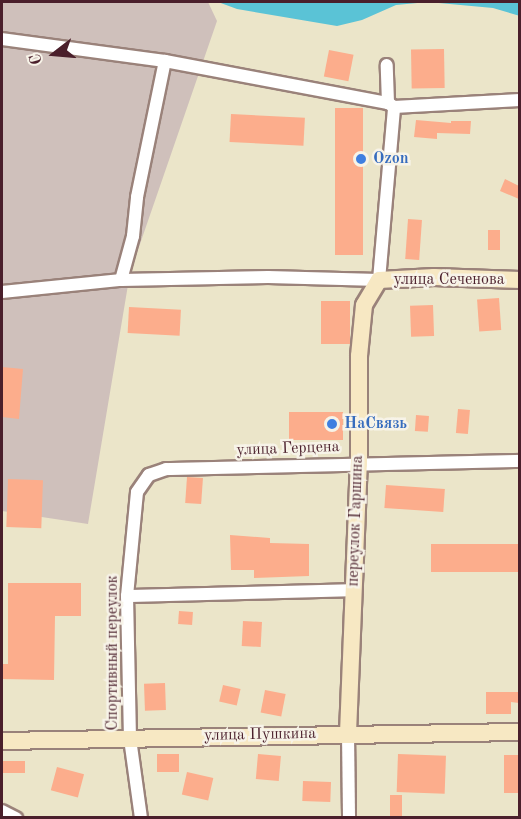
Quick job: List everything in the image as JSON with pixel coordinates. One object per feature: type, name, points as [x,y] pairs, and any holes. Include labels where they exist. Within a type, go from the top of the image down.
[{"type":"main road","name":"улица Сеченова","points":[[379,280],[434,278],[519,280]]},
{"type":"main road","name":"переулок Гаршина","points":[[348,733],[359,464],[359,356],[364,305],[379,280]]},
{"type":"main road","name":"улица Пушкина","points":[[2,741],[348,733],[519,732]]},
{"type":"street","points":[[2,39],[165,61],[391,105],[519,100]]},
{"type":"street","points":[[121,280],[133,236],[137,197],[165,61]]},
{"type":"street","name":"переулок Гаршина","points":[[379,280],[391,105],[387,65]]},
{"type":"street","points":[[2,292],[121,280],[268,278],[379,280]]},
{"type":"street","name":"улица Герцена","points":[[166,469],[519,461]]},
{"type":"street","name":"Спортивный переулок","points":[[141,818],[130,739],[127,596],[138,492],[149,475],[166,469]]},
{"type":"street","points":[[127,596],[353,590]]},
{"type":"street","points":[[348,733],[349,818]]},
{"type":"street","points":[[2,811],[16,818]]},
{"type":"shaded area","points":[[2,2],[208,2],[217,21],[130,273],[88,524],[2,511]]},
{"type":"water","points":[[218,2],[428,2],[396,5],[362,20],[337,26],[237,9]]},
{"type":"water","points":[[428,2],[519,2],[520,16],[493,8]]},
{"type":"building","points":[[444,49],[445,88],[412,89],[411,50]]},
{"type":"building","points":[[329,50],[354,55],[348,81],[324,77]]},
{"type":"building","points":[[335,108],[363,108],[363,255],[335,255]]},
{"type":"building","points":[[231,114],[305,118],[303,146],[230,142]]},
{"type":"building","points":[[416,120],[451,123],[451,121],[471,121],[470,134],[437,133],[437,139],[414,137]]},
{"type":"building","points":[[505,179],[519,186],[519,199],[500,191]]},
{"type":"building","points":[[408,219],[422,220],[419,260],[405,259]]},
{"type":"building","points":[[488,230],[500,230],[500,250],[488,250]]},
{"type":"building","points":[[499,298],[501,330],[479,331],[477,300]]},
{"type":"building","points":[[321,301],[350,301],[350,344],[321,344]]},
{"type":"building","points":[[433,305],[434,336],[411,337],[410,306]]},
{"type":"building","points":[[129,307],[181,310],[180,336],[128,333]]},
{"type":"building","points":[[2,367],[23,369],[19,419],[2,417]]},
{"type":"building","points":[[458,409],[470,410],[468,434],[456,433]]},
{"type":"building","points":[[289,412],[343,412],[343,440],[289,440]]},
{"type":"building","points":[[416,415],[429,416],[428,432],[415,431]]},
{"type":"building","points":[[187,477],[203,478],[201,504],[185,503]]},
{"type":"building","points":[[8,479],[43,480],[41,528],[6,527]]},
{"type":"building","points":[[386,485],[445,489],[443,512],[384,508]]},
{"type":"building","points":[[230,535],[270,538],[270,543],[309,544],[309,576],[254,578],[254,570],[231,570]]},
{"type":"building","points":[[431,544],[519,544],[519,572],[431,572]]},
{"type":"building","points":[[8,583],[81,583],[81,616],[55,616],[54,680],[2,679],[2,664],[8,664]]},
{"type":"building","points":[[179,611],[193,612],[192,625],[178,624]]},
{"type":"building","points":[[243,621],[262,622],[261,647],[242,646]]},
{"type":"building","points":[[165,683],[166,710],[145,711],[144,684]]},
{"type":"building","points":[[223,685],[241,689],[237,706],[219,702]]},
{"type":"building","points":[[265,690],[286,694],[281,717],[261,713]]},
{"type":"building","points":[[486,692],[519,692],[519,703],[511,702],[511,714],[486,714]]},
{"type":"building","points":[[157,754],[179,754],[179,772],[157,772]]},
{"type":"building","points":[[258,754],[281,756],[279,781],[256,779]]},
{"type":"building","points":[[398,754],[446,756],[445,794],[397,792]]},
{"type":"building","points":[[504,755],[519,755],[519,793],[504,793]]},
{"type":"building","points":[[2,761],[25,761],[25,773],[2,773]]},
{"type":"building","points":[[57,767],[84,774],[78,797],[51,790]]},
{"type":"building","points":[[187,772],[213,778],[208,800],[182,794]]},
{"type":"building","points":[[303,781],[331,782],[330,802],[302,801]]},
{"type":"building","points":[[390,795],[402,795],[402,818],[390,818]]},
{"type":"place","name":"Ozon","points":[[361,159]]},
{"type":"place","name":"НаСвязь","points":[[332,424]]}]
